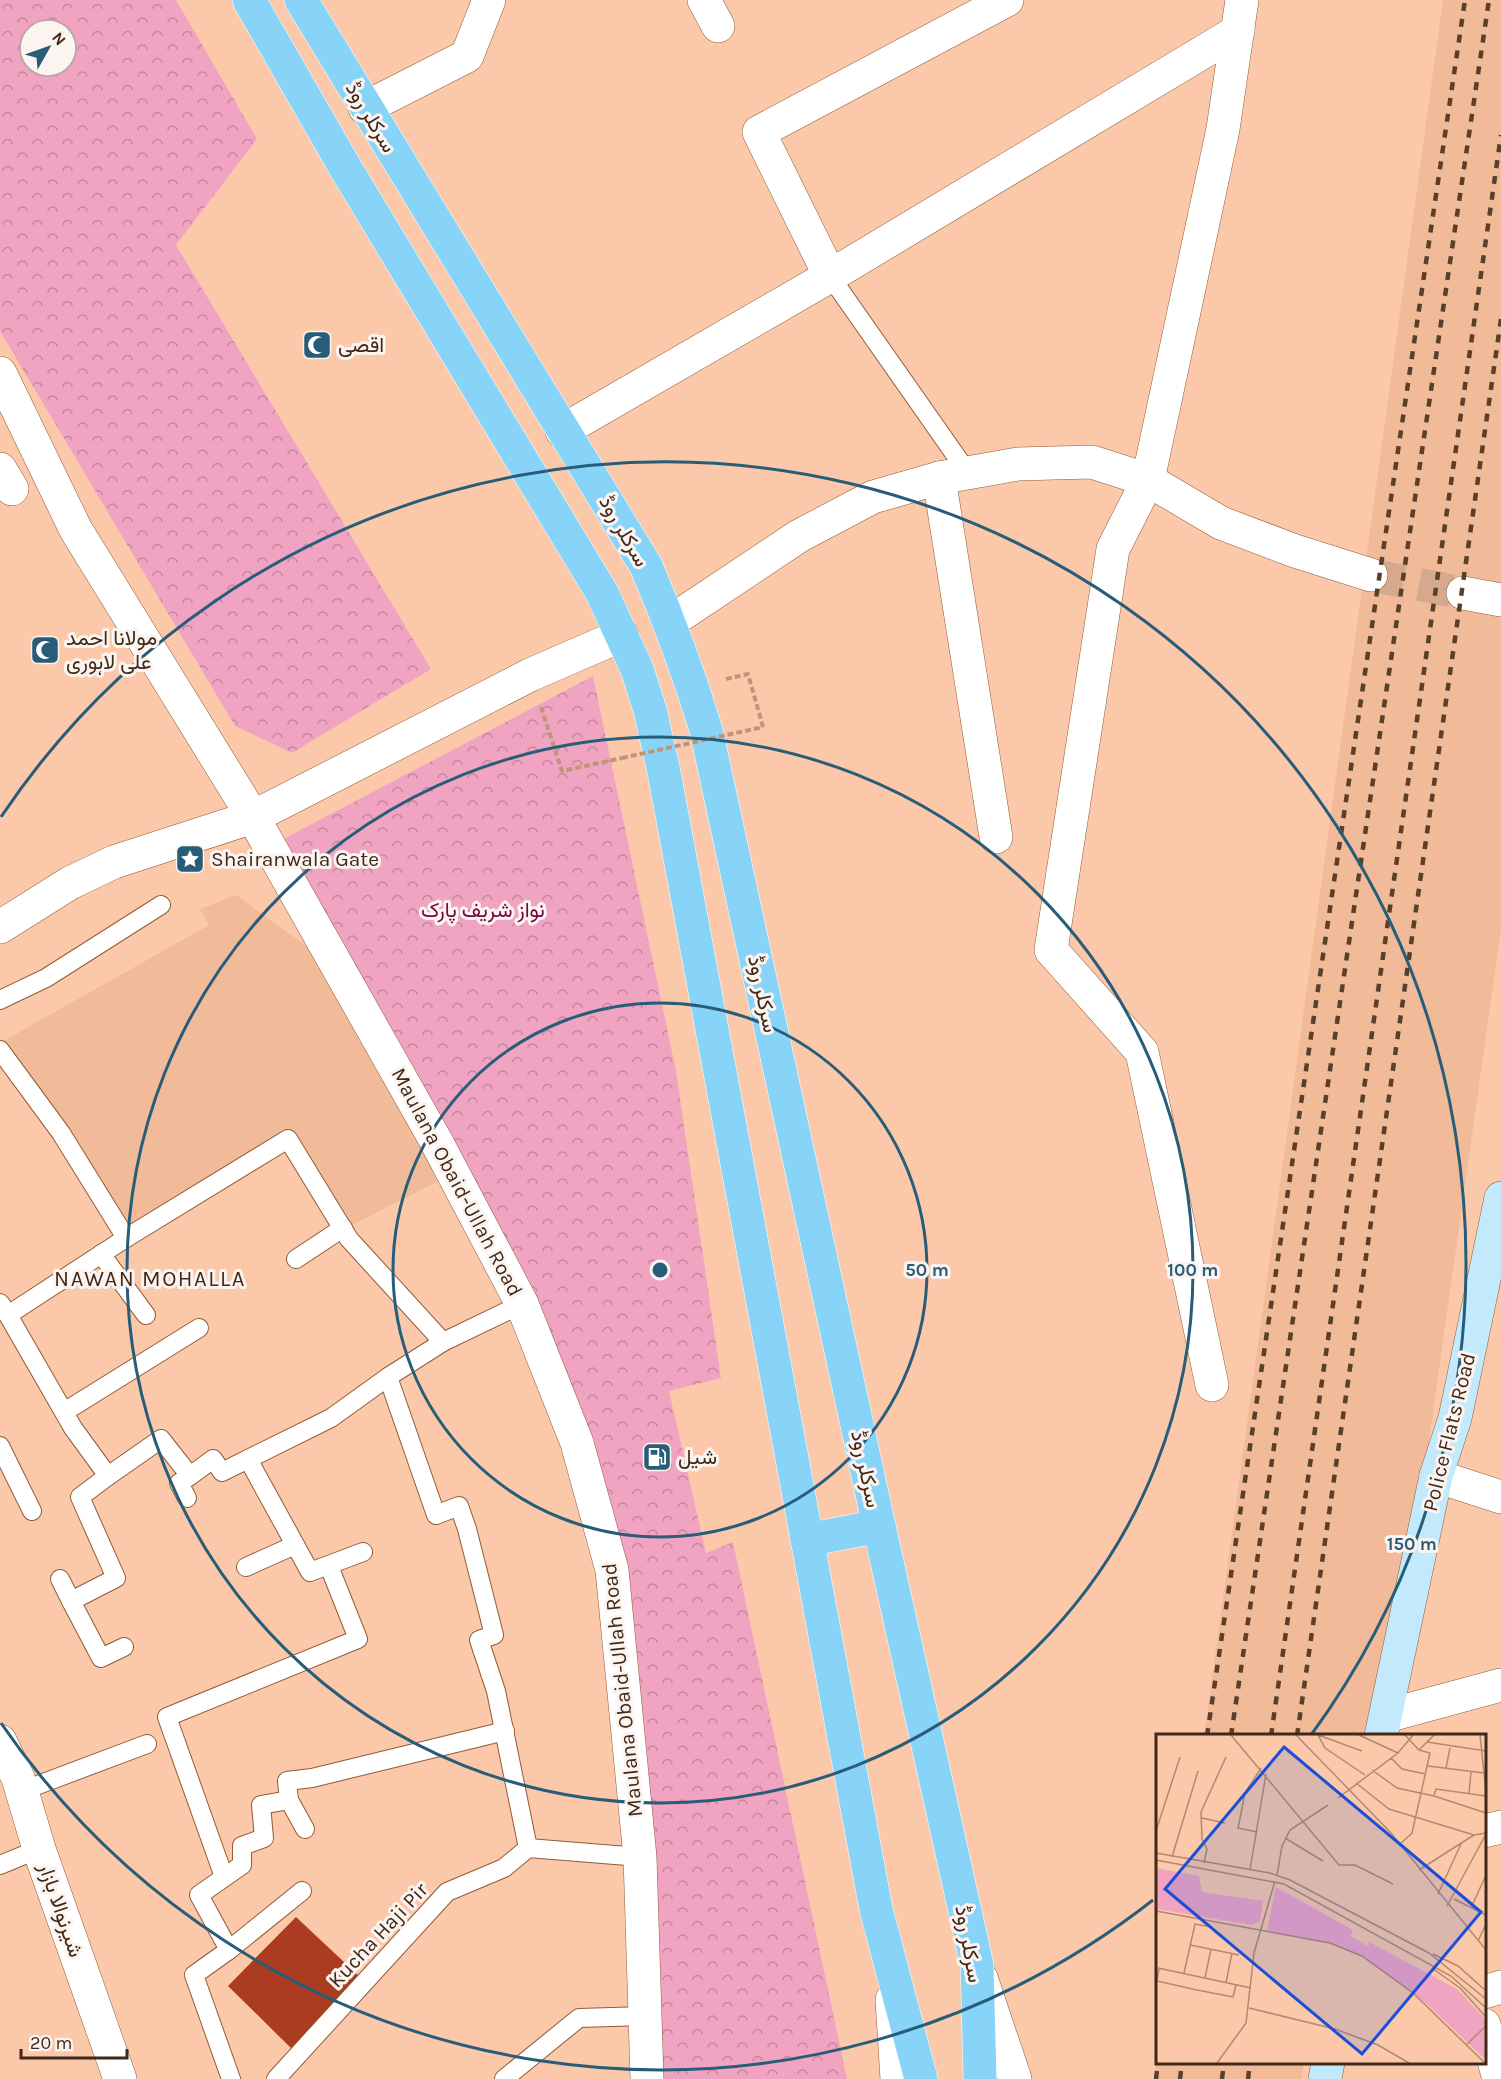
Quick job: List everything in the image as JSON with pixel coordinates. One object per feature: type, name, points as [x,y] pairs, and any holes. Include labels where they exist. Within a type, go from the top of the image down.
[{"type":"main road","points":[[249,0],[346,169],[602,593],[637,669],[650,710],[664,772],[876,1909],[921,2079]]},
{"type":"main road","name":"سرکلر روڈ","points":[[301,0],[646,566],[670,622],[706,730],[977,1965],[980,2079]]},
{"type":"main road","points":[[807,1539],[879,1526]]},
{"type":"street","points":[[365,108],[467,56],[489,0]]},
{"type":"street","points":[[830,276],[759,132],[1007,0]]},
{"type":"street","points":[[562,430],[830,276],[1240,15]]},
{"type":"street","points":[[1212,1385],[1142,1052],[1051,950],[1113,549],[1148,480],[1223,129],[1240,15]]},
{"type":"street","name":"Maulana Obaid-Ullah Road","points":[[0,373],[76,530],[253,817],[430,1131],[522,1304],[577,1443],[612,1570],[640,1857],[647,2079]]},
{"type":"street","points":[[670,622],[799,536],[873,498],[953,476],[1018,464],[1092,462],[1148,480],[1221,523],[1295,551],[1371,575]]},
{"type":"street","points":[[953,476],[996,837]]},
{"type":"street","points":[[1463,593],[1501,600]]},
{"type":"street","points":[[0,927],[70,883],[114,862],[253,817],[530,675],[622,635]]},
{"type":"street","name":"Police Flats Road","points":[[1384,1726],[1436,1476],[1455,1418],[1500,1214]]},
{"type":"street","points":[[1436,1476],[1501,1497]]},
{"type":"street","points":[[1384,1726],[1501,1685]]},
{"type":"street","name":"شیرنوالا بازار","points":[[0,1741],[18,1778],[39,1848],[120,2079]]},
{"type":"street","points":[[1486,1831],[1501,1827]]},
{"type":"street","points":[[890,1961],[897,2079]]},
{"type":"street","points":[[977,1965],[1015,2079]]},
{"type":"street","points":[[1486,1992],[1501,1987]]},
{"type":"street","points":[[1486,2029],[1499,2079]]},
{"type":"street","points":[[1325,2079],[1328,2064]]},
{"type":"lane","points":[[830,276],[953,476]]},
{"type":"lane","points":[[0,1000],[46,978],[161,905]]},
{"type":"lane","points":[[0,1050],[61,1133],[126,1238]]},
{"type":"lane","points":[[108,1476],[64,1412],[4,1309],[101,1254],[288,1139],[349,1239],[443,1342]]},
{"type":"lane","points":[[296,1259],[343,1228]]},
{"type":"lane","points":[[101,1254],[146,1315]]},
{"type":"lane","points":[[187,1498],[179,1483],[213,1459],[222,1472],[331,1418],[388,1377],[443,1342],[522,1304]]},
{"type":"lane","points":[[64,1412],[199,1328]]},
{"type":"lane","points":[[388,1377],[436,1515],[459,1506],[467,1529],[494,1635],[479,1640],[496,1691],[528,1848],[640,1857]]},
{"type":"lane","points":[[71,1601],[116,1578],[80,1497],[161,1439],[190,1476]]},
{"type":"lane","points":[[0,1446],[32,1511]]},
{"type":"lane","points":[[248,1459],[310,1572],[363,1552]]},
{"type":"lane","points":[[246,1567],[295,1545]]},
{"type":"lane","points":[[224,1877],[167,1717],[358,1639],[329,1566]]},
{"type":"lane","points":[[60,1579],[101,1658],[124,1647]]},
{"type":"lane","points":[[305,1829],[289,1800],[287,1780],[312,1778],[505,1731]]},
{"type":"lane","points":[[22,1791],[147,1744]]},
{"type":"lane","points":[[229,1950],[199,1895],[242,1865],[242,1845],[264,1838],[261,1804],[289,1800]]},
{"type":"lane","points":[[0,1865],[39,1848]]},
{"type":"lane","name":"Kucha Haji Pir","points":[[276,2079],[447,1892],[504,1868],[528,1848]]},
{"type":"lane","points":[[231,2079],[194,1975],[302,1891]]},
{"type":"lane","points":[[504,2079],[579,2018],[645,2016]]},
{"type":"path","points":[[554,744],[562,771],[763,727],[748,674]]},
{"type":"shaded area","points":[[1443,0],[1501,0],[1501,929],[1425,1469],[1366,1734],[1204,1734]]},
{"type":"shaded area","points":[[236,895],[317,954],[441,1180],[338,1232],[288,1139],[126,1238],[0,1043],[209,925],[200,909]]},
{"type":"shaded area","points":[[1156,2064],[1304,2064],[1301,2079],[1154,2079]]},
{"type":"green space","points":[[0,0],[176,0],[257,139],[176,245],[431,669],[292,753],[235,726],[0,331]]},
{"type":"green space","name":"نواز شریف پارک","points":[[593,676],[676,1071],[721,1378],[669,1391],[706,1553],[733,1542],[847,2079],[660,2079],[612,1570],[522,1304],[270,846]]},
{"type":"building","points":[[296,1917],[360,1977],[293,2050],[228,1986]]},
{"type":"tunnel","points":[[1371,575],[1463,593]]},
{"type":"railway","points":[[1207,1734],[1465,0]]},
{"type":"railway","points":[[1231,1734],[1489,0]]},
{"type":"railway","points":[[1271,1734],[1501,135]]},
{"type":"railway","points":[[1297,1734],[1501,319]]},
{"type":"railway","points":[[1156,2079],[1158,2064]]},
{"type":"railway","points":[[1180,2079],[1182,2064]]},
{"type":"railway","points":[[1222,2079],[1224,2064]]},
{"type":"railway","points":[[1248,2079],[1250,2064]]},
{"type":"place","name":"اقصی","points":[[317,345]]},
{"type":"place","name":"مولانا احمد علی لاہوری","points":[[45,650]]},
{"type":"place","name":"Shairanwala Gate","points":[[190,859]]},
{"type":"place","name":"شیل","points":[[657,1457]]},
{"type":"district","name":"NAWAN MOHALLA","points":[[150,1278]]}]
